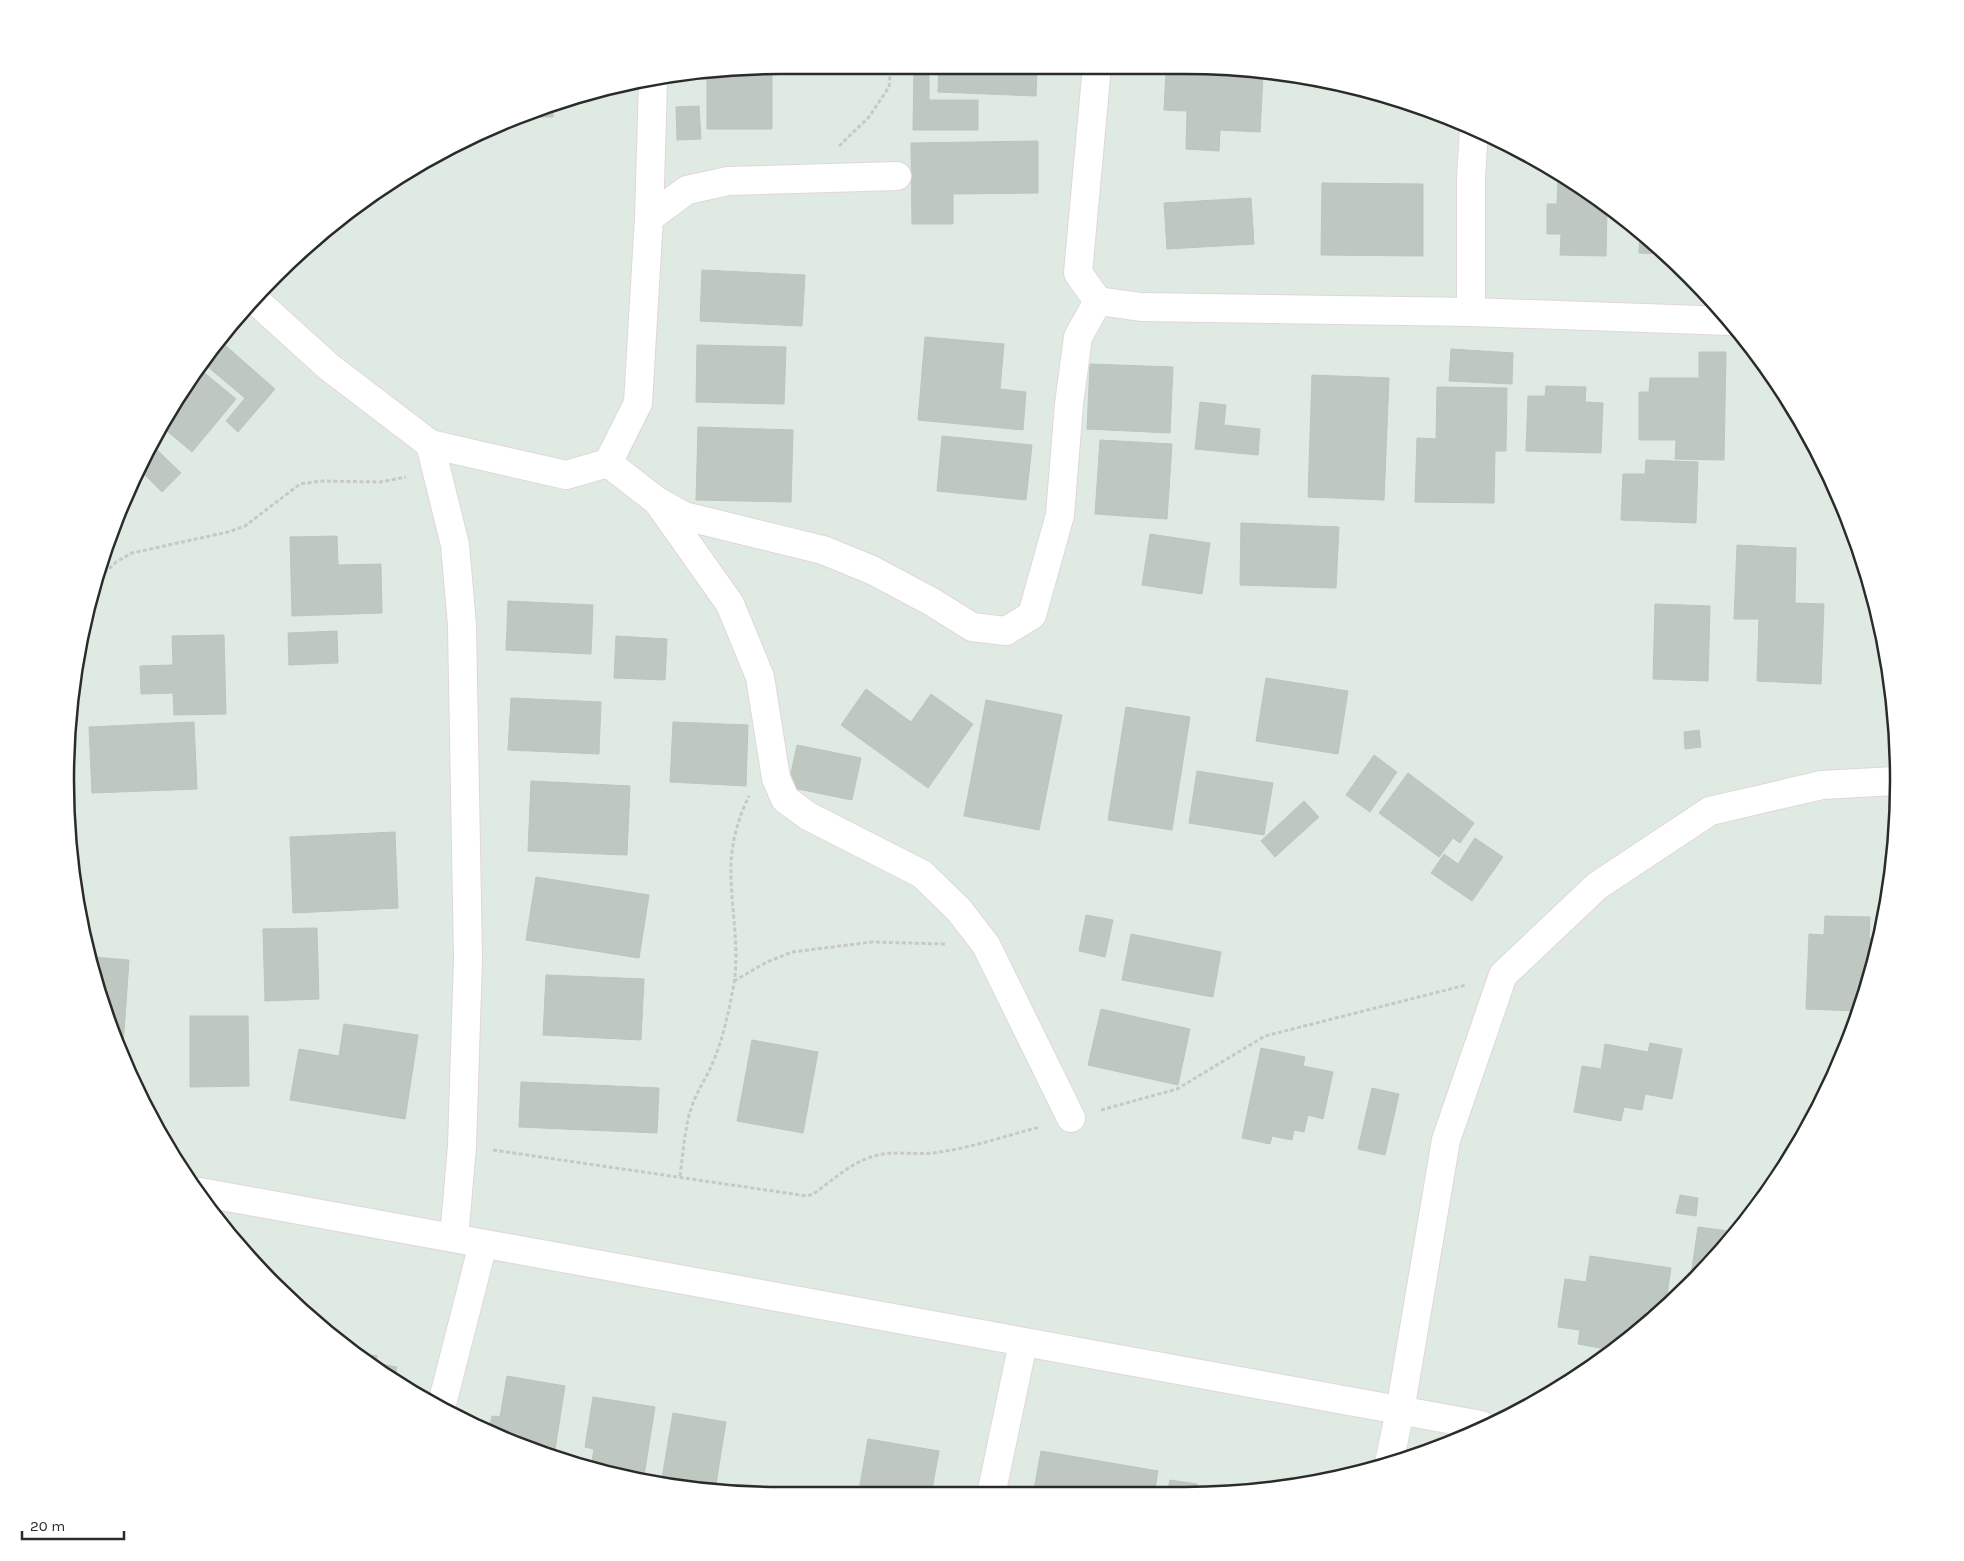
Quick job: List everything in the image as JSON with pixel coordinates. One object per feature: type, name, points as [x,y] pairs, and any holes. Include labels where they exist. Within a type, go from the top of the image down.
[{"type":"street","points":[[1097,74],[1078,273],[1098,301],[1140,307],[1471,312],[1720,321]]},
{"type":"street","points":[[259,304],[329,367],[430,444],[566,474],[608,463],[638,403],[649,218],[653,85]]},
{"type":"street","points":[[1471,312],[1471,177],[1474,137]]},
{"type":"street","points":[[649,218],[687,190],[728,181],[897,176]]},
{"type":"street","points":[[608,463],[658,501],[684,516],[823,550],[872,570],[932,602],[972,627],[1006,631],[1032,615],[1040,588],[1060,515],[1069,404],[1078,337],[1098,301]]},
{"type":"street","points":[[430,444],[455,545],[462,625],[468,959],[462,1146],[454,1238]]},
{"type":"street","points":[[658,501],[730,604],[760,676],[776,778],[785,799],[808,816],[922,874],[959,910],[986,945],[1072,1118]]},
{"type":"street","points":[[1390,1456],[1400,1411],[1446,1140],[1503,975],[1597,886],[1710,811],[1822,785],[1890,781]]},
{"type":"street","points":[[207,1193],[1474,1424]]},
{"type":"street","points":[[443,1401],[483,1244]]},
{"type":"street","points":[[993,1487],[1023,1343]]},
{"type":"path","points":[[805,179],[869,116],[889,87],[890,74]]},
{"type":"path","points":[[106,572],[116,562],[132,553],[228,532],[245,526],[300,484],[322,481],[380,482],[436,471]]},
{"type":"path","points":[[680,1176],[690,1112],[697,1093],[710,1070],[728,1015],[734,981],[736,958],[731,864],[734,842],[747,800],[771,749]]},
{"type":"path","points":[[734,981],[767,962],[792,952],[872,942],[986,945]]},
{"type":"path","points":[[462,1146],[680,1176],[807,1196],[813,1194],[855,1163],[873,1156],[892,1153],[930,1153],[952,1150],[1178,1089],[1265,1036],[1503,975]]},
{"type":"building","points":[[772,74],[772,129],[707,129],[707,78]]},
{"type":"building","points":[[914,74],[929,74],[929,100],[978,100],[978,130],[913,130]]},
{"type":"building","points":[[939,74],[1037,74],[1036,96],[938,92]]},
{"type":"building","points":[[1166,74],[1230,75],[1263,79],[1260,132],[1220,130],[1219,151],[1186,149],[1187,111],[1164,110]]},
{"type":"building","points":[[699,106],[701,139],[677,140],[676,107]]},
{"type":"building","points":[[553,111],[553,117],[538,117]]},
{"type":"building","points":[[1038,141],[1038,193],[953,194],[953,224],[912,224],[911,143]]},
{"type":"building","points":[[1558,181],[1607,215],[1606,256],[1560,255],[1561,234],[1547,234],[1547,204],[1557,204]]},
{"type":"building","points":[[1322,183],[1423,184],[1423,256],[1321,255]]},
{"type":"building","points":[[1251,198],[1254,244],[1167,249],[1164,203]]},
{"type":"building","points":[[1640,241],[1654,254],[1639,253]]},
{"type":"building","points":[[702,270],[805,275],[802,326],[700,321]]},
{"type":"building","points":[[925,337],[1004,344],[1000,389],[1026,392],[1023,430],[918,420]]},
{"type":"building","points":[[697,345],[786,347],[784,404],[696,402]]},
{"type":"building","points":[[226,346],[275,389],[238,432],[226,421],[245,398],[208,367]]},
{"type":"building","points":[[1451,349],[1513,353],[1512,384],[1449,381]]},
{"type":"building","points":[[1699,352],[1726,352],[1724,460],[1675,459],[1676,440],[1639,440],[1639,392],[1649,392],[1650,378],[1699,378]]},
{"type":"building","points":[[1090,364],[1173,367],[1170,433],[1087,429]]},
{"type":"building","points":[[204,372],[236,399],[192,452],[166,430]]},
{"type":"building","points":[[1312,375],[1389,378],[1384,500],[1308,497]]},
{"type":"building","points":[[1546,386],[1586,387],[1585,402],[1603,403],[1601,453],[1526,451],[1528,396],[1545,396]]},
{"type":"building","points":[[1437,387],[1507,388],[1506,451],[1495,451],[1494,503],[1415,502],[1417,438],[1436,439]]},
{"type":"building","points":[[1200,402],[1226,405],[1224,425],[1260,429],[1258,455],[1195,449]]},
{"type":"building","points":[[698,427],[793,430],[791,502],[696,500]]},
{"type":"building","points":[[942,436],[1032,445],[1026,500],[937,491]]},
{"type":"building","points":[[1100,440],[1172,444],[1167,519],[1095,514]]},
{"type":"building","points":[[157,449],[181,473],[162,492],[144,474]]},
{"type":"building","points":[[1646,460],[1698,462],[1696,523],[1621,520],[1623,474],[1645,474]]},
{"type":"building","points":[[1241,523],[1339,527],[1336,588],[1240,585]]},
{"type":"building","points":[[1150,534],[1210,543],[1202,594],[1142,585]]},
{"type":"building","points":[[337,536],[338,565],[381,564],[382,613],[292,616],[290,537]]},
{"type":"building","points":[[1737,545],[1796,548],[1795,603],[1824,604],[1821,684],[1757,681],[1759,619],[1734,619]]},
{"type":"building","points":[[508,601],[593,605],[591,654],[506,650]]},
{"type":"building","points":[[1655,604],[1710,606],[1708,681],[1653,679]]},
{"type":"building","points":[[337,631],[338,663],[289,665],[288,633]]},
{"type":"building","points":[[224,635],[226,714],[174,715],[173,693],[141,694],[140,666],[173,665],[172,636]]},
{"type":"building","points":[[616,636],[667,639],[665,680],[614,678]]},
{"type":"building","points":[[1266,678],[1348,691],[1338,754],[1256,741]]},
{"type":"building","points":[[866,689],[911,722],[931,694],[973,724],[928,788],[841,725]]},
{"type":"building","points":[[511,698],[601,702],[599,754],[508,750]]},
{"type":"building","points":[[986,700],[1062,715],[1039,830],[964,816]]},
{"type":"building","points":[[1126,707],[1190,717],[1172,830],[1108,820]]},
{"type":"building","points":[[194,722],[197,789],[92,793],[89,727]]},
{"type":"building","points":[[673,722],[748,725],[746,786],[670,782]]},
{"type":"building","points":[[1699,730],[1701,747],[1685,749],[1684,732]]},
{"type":"building","points":[[797,745],[861,758],[852,800],[788,787]]},
{"type":"building","points":[[1374,755],[1397,772],[1370,812],[1346,795]]},
{"type":"building","points":[[1197,771],[1273,783],[1264,835],[1189,823]]},
{"type":"building","points":[[1408,773],[1474,823],[1460,843],[1453,838],[1439,857],[1379,813]]},
{"type":"building","points":[[531,781],[630,786],[627,855],[528,851]]},
{"type":"building","points":[[1304,801],[1319,817],[1275,857],[1261,841]]},
{"type":"building","points":[[395,832],[398,908],[293,913],[290,837]]},
{"type":"building","points":[[1475,838],[1503,857],[1472,901],[1431,873],[1444,854],[1458,864]]},
{"type":"building","points":[[536,877],[649,895],[639,958],[526,940]]},
{"type":"building","points":[[1086,915],[1113,920],[1105,957],[1079,951]]},
{"type":"building","points":[[1825,916],[1870,917],[1869,938],[1872,938],[1852,1011],[1806,1009],[1809,934],[1824,935]]},
{"type":"building","points":[[317,928],[319,999],[265,1001],[263,929]]},
{"type":"building","points":[[1131,934],[1221,952],[1213,997],[1122,980]]},
{"type":"building","points":[[97,957],[129,960],[124,1040],[111,1008]]},
{"type":"building","points":[[546,975],[644,979],[641,1040],[543,1035]]},
{"type":"building","points":[[1101,1009],[1190,1029],[1178,1085],[1088,1065]]},
{"type":"building","points":[[190,1016],[248,1016],[249,1086],[190,1087]]},
{"type":"building","points":[[344,1024],[418,1035],[405,1119],[290,1100],[299,1049],[339,1056]]},
{"type":"building","points":[[752,1040],[818,1052],[803,1133],[737,1121]]},
{"type":"building","points":[[1650,1043],[1682,1049],[1672,1099],[1645,1094],[1642,1110],[1624,1107],[1621,1121],[1574,1112],[1582,1066],[1601,1069],[1605,1044],[1648,1052]]},
{"type":"building","points":[[1261,1048],[1305,1057],[1303,1066],[1333,1072],[1323,1119],[1308,1115],[1304,1132],[1294,1130],[1292,1140],[1272,1136],[1270,1144],[1242,1138]]},
{"type":"building","points":[[521,1082],[659,1088],[657,1133],[519,1127]]},
{"type":"building","points":[[1372,1088],[1399,1094],[1385,1155],[1358,1149]]},
{"type":"building","points":[[1680,1195],[1698,1198],[1696,1216],[1676,1213]]},
{"type":"building","points":[[1698,1227],[1728,1231],[1715,1246],[1692,1271]]},
{"type":"building","points":[[1590,1256],[1671,1268],[1667,1295],[1603,1348],[1578,1344],[1580,1330],[1558,1327],[1565,1279],[1586,1282]]},
{"type":"building","points":[[383,1364],[397,1367],[396,1373]]},
{"type":"building","points":[[507,1376],[565,1386],[555,1451],[490,1424],[492,1416],[500,1417]]},
{"type":"building","points":[[593,1397],[655,1407],[644,1474],[592,1461],[594,1449],[585,1447]]},
{"type":"building","points":[[673,1413],[726,1422],[716,1484],[662,1477]]},
{"type":"building","points":[[868,1439],[939,1451],[932,1487],[860,1487]]},
{"type":"building","points":[[1041,1451],[1158,1471],[1155,1487],[1034,1487]]},
{"type":"building","points":[[1170,1480],[1197,1484],[1197,1487],[1169,1487]]}]
